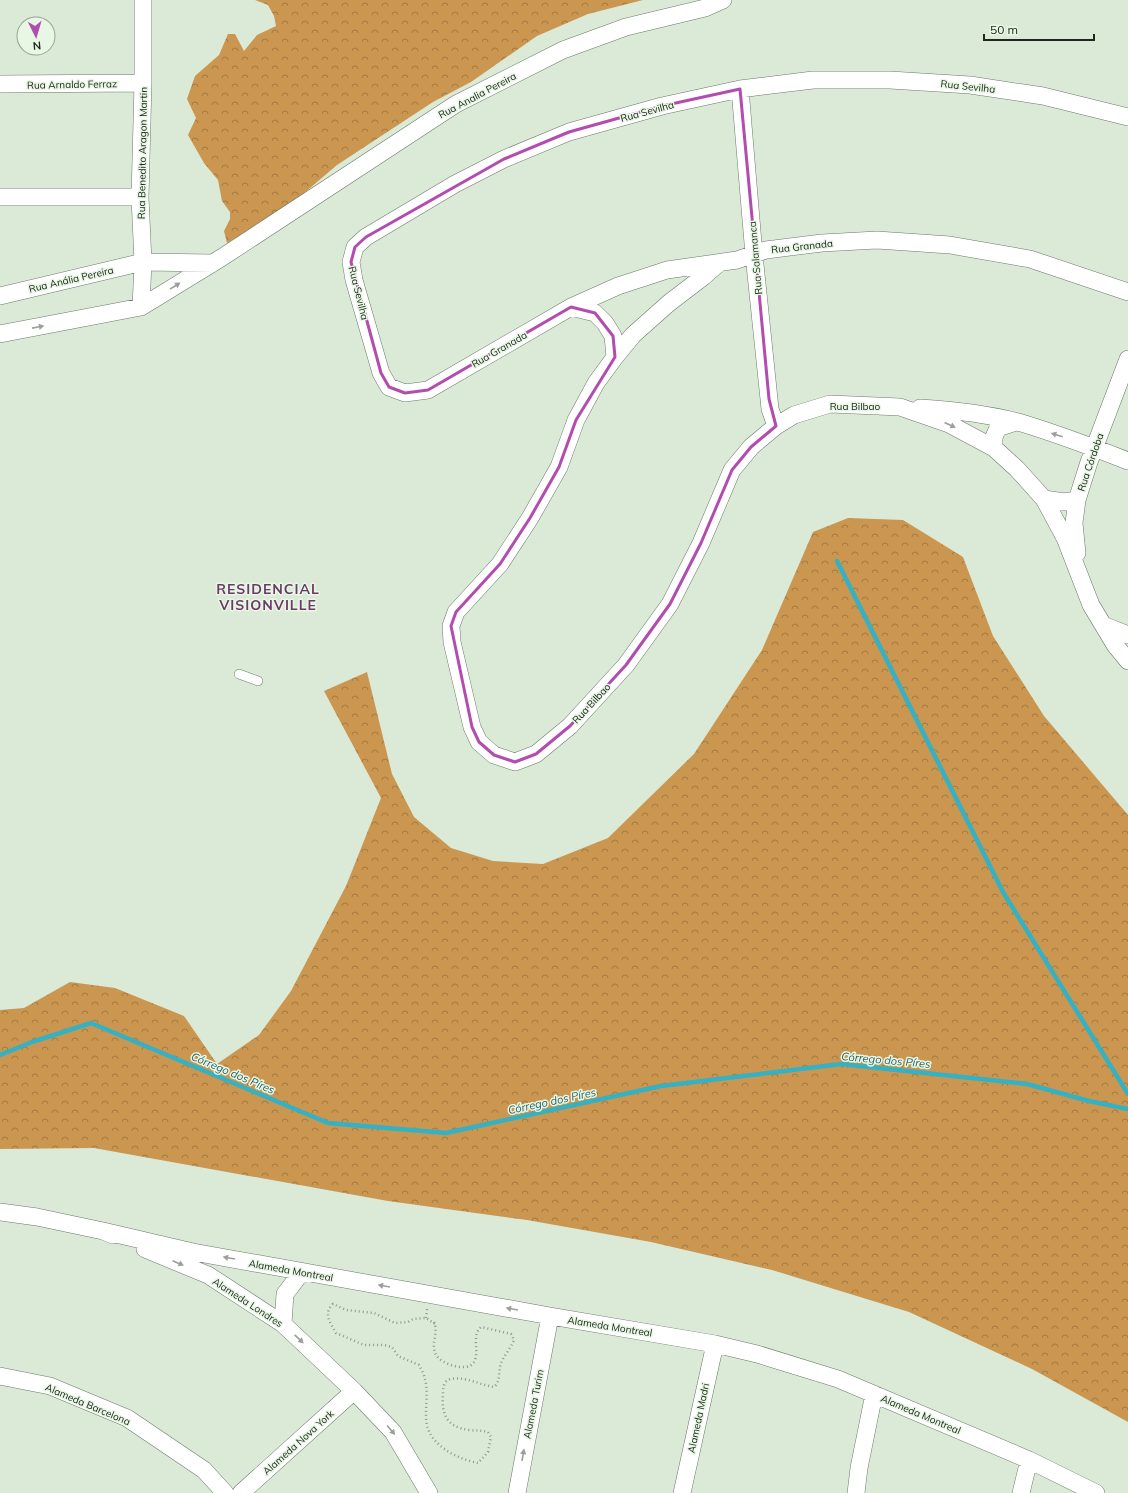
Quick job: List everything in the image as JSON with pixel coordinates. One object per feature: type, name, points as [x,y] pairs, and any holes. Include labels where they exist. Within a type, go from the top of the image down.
[{"type":"street","name":"Rua Benedito Aragon Martin","points":[[141,307],[143,262],[140,197],[143,83],[143,0]]},
{"type":"street","name":"Rua Analia Pereira","points":[[141,307],[213,263],[456,104],[563,50],[626,27],[705,8],[722,0]]},
{"type":"street","name":"Rua Sevilha","points":[[405,393],[389,386],[381,373],[354,280],[351,262],[355,248],[366,236],[454,184],[504,159],[569,132],[662,106],[740,89],[813,80],[890,80],[970,85],[1042,96],[1128,118]]},
{"type":"street","name":"Rua Arnaldo Ferraz","points":[[0,84],[143,83]]},
{"type":"street","name":"Rua Salamanca","points":[[740,89],[754,255],[770,409],[776,426]]},
{"type":"street","points":[[0,197],[140,197]]},
{"type":"street","name":"Rua Granada","points":[[405,393],[428,390],[571,307],[618,286],[667,270],[737,260],[766,250],[822,243],[877,240],[950,245],[1030,259],[1128,292]]},
{"type":"street","points":[[143,262],[213,263]]},
{"type":"street","name":"Rua Anália Pereira","points":[[0,296],[143,262]]},
{"type":"street","name":"Rua Bilbao","points":[[718,263],[703,278],[669,303],[633,335],[615,357],[596,383],[576,420],[559,467],[530,518],[500,564],[456,612],[451,626],[452,642],[472,727],[479,742],[494,755],[515,762],[536,754],[570,726],[626,665],[670,604],[701,543],[732,470],[752,447],[776,426],[794,415],[830,404],[900,407],[949,424],[994,448],[1017,469],[1044,499],[1065,538],[1078,569]]},
{"type":"street","points":[[0,334],[141,307]]},
{"type":"street","points":[[571,307],[595,313],[605,323],[613,336],[615,357]]},
{"type":"street","name":"Rua Córdoba","points":[[1078,569],[1074,523],[1077,500],[1094,448],[1128,359]]},
{"type":"street","points":[[900,407],[955,411],[1016,422],[1128,460]]},
{"type":"street","points":[[994,448],[994,437],[998,428],[1016,422]]},
{"type":"street","points":[[1044,499],[1064,502],[1077,500]]},
{"type":"street","points":[[1078,569],[1091,605],[1115,645],[1128,661]]},
{"type":"street","points":[[1102,625],[1128,635]]},
{"type":"street","name":"Alameda Londres","points":[[0,1212],[37,1216],[103,1231],[208,1275],[283,1324],[354,1391],[394,1432],[429,1493]]},
{"type":"street","name":"Alameda Montreal","points":[[103,1231],[193,1252],[715,1344],[757,1354],[838,1379],[1029,1460],[1096,1493]]},
{"type":"street","points":[[283,1324],[285,1294],[305,1272]]},
{"type":"street","name":"Alameda Turim","points":[[517,1493],[533,1400],[550,1316]]},
{"type":"street","name":"Alameda Madri","points":[[682,1493],[715,1344]]},
{"type":"street","name":"Alameda Barcelona","points":[[0,1376],[50,1386],[128,1418],[204,1470],[225,1493]]},
{"type":"street","name":"Alameda Nova York","points":[[241,1493],[354,1391]]},
{"type":"street","points":[[856,1493],[859,1468],[874,1394]]},
{"type":"street","points":[[1021,1493],[1029,1460]]},
{"type":"lane","points":[[239,674],[258,681]]},
{"type":"path","points":[[333,1304],[346,1310],[374,1312],[395,1323],[426,1318],[435,1323],[433,1347],[436,1354],[444,1363],[457,1367],[469,1366],[474,1363],[477,1330],[481,1327],[511,1334],[514,1340],[511,1348],[501,1362],[499,1378],[497,1385],[494,1387],[483,1386],[471,1381],[452,1378],[443,1386],[443,1410],[449,1423],[458,1428],[471,1431],[481,1430],[488,1432],[491,1437],[488,1452],[478,1463],[461,1458],[436,1442],[428,1426],[425,1378],[419,1365],[398,1356],[392,1348],[384,1345],[364,1345],[336,1333],[327,1313],[328,1309],[333,1304]]},
{"type":"highlighted area","points":[[740,89],[769,399],[776,426],[751,447],[732,470],[701,543],[670,604],[626,665],[570,726],[536,754],[515,762],[494,755],[479,742],[472,727],[451,626],[456,612],[500,564],[530,518],[559,467],[576,420],[615,357],[613,336],[595,313],[571,307],[428,390],[405,393],[389,387],[381,373],[351,262],[355,247],[366,237],[504,159],[569,132],[662,106]]},
{"type":"green space","points":[[255,0],[643,0],[588,14],[537,36],[471,82],[433,102],[337,165],[283,211],[227,243],[224,231],[230,219],[230,212],[222,201],[218,180],[204,163],[188,135],[196,118],[187,99],[195,76],[219,55],[228,34],[235,34],[244,51],[257,35],[276,26],[274,16],[268,5]]},
{"type":"green space","points":[[848,518],[903,520],[963,557],[993,636],[1044,716],[1128,815],[1128,1422],[1032,1369],[909,1312],[772,1270],[651,1242],[527,1220],[388,1201],[94,1148],[0,1149],[0,1010],[24,1008],[70,982],[115,988],[184,1016],[217,1064],[259,1035],[291,991],[346,886],[381,798],[324,691],[367,672],[392,774],[414,817],[451,848],[493,861],[543,864],[608,838],[694,754],[762,650],[813,532]]},
{"type":"waterway","points":[[837,561],[1003,892],[1128,1094]]},
{"type":"waterway","name":"Córrego dos Píres","points":[[0,1055],[32,1042],[91,1023],[328,1123],[446,1133],[661,1086],[841,1064],[1027,1084],[1089,1101],[1128,1109]]},
{"type":"district","name":"RESIDENCIAL VISIONVILLE","points":[[268,598]]}]
